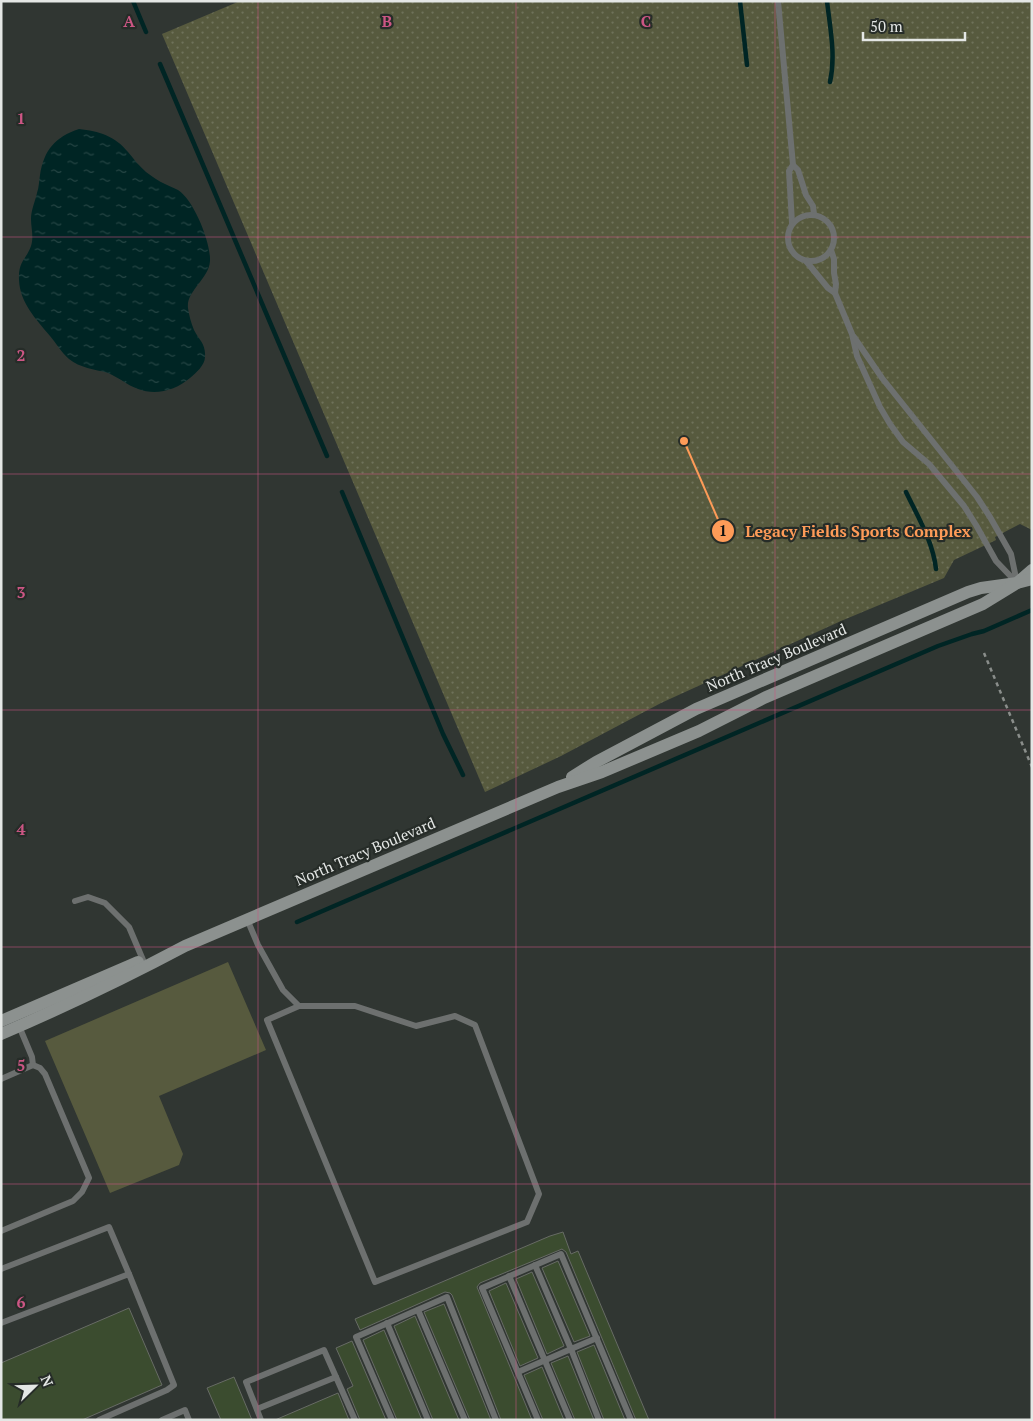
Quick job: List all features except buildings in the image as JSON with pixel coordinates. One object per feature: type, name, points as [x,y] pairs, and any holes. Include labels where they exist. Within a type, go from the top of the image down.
[{"type":"main road","name":"North Tracy Boulevard","points":[[1,1034],[70,1004],[185,946],[558,787],[602,772],[698,731],[764,698],[983,604],[1017,583],[1032,570]]},
{"type":"main road","name":"North Tracy Boulevard","points":[[558,787],[596,762],[696,709],[968,592],[1032,579]]},
{"type":"main road","name":"North Tracy Boulevard","points":[[1,1021],[143,960],[185,946]]},
{"type":"lane","points":[[778,1],[793,165],[790,171],[792,224]]},
{"type":"lane","points":[[793,165],[798,170],[806,195],[813,206],[814,214]]},
{"type":"lane","points":[[814,214],[822,217],[833,229],[834,243],[826,256],[813,262],[799,258],[793,253],[789,247],[788,231],[798,218],[814,214]]},
{"type":"lane","points":[[831,250],[834,259],[836,284],[834,292]]},
{"type":"lane","points":[[806,261],[828,288],[834,292],[852,334],[857,356],[890,424],[903,442],[929,464],[964,506],[996,560],[1017,583]]},
{"type":"lane","points":[[852,334],[887,385],[962,477],[986,510],[1011,554],[1017,583]]},
{"type":"lane","points":[[75,901],[88,897],[105,903],[129,927],[143,960]]},
{"type":"lane","points":[[247,919],[258,945],[283,990],[299,1006],[356,1006],[416,1026],[455,1016],[476,1025],[539,1194],[527,1222],[375,1282],[266,1020],[299,1006]]},
{"type":"lane","points":[[1,1231],[73,1202],[82,1192],[89,1178],[45,1074],[34,1065],[19,1026]]},
{"type":"lane","points":[[1,1079],[34,1065]]},
{"type":"lane","points":[[1,1269],[109,1227],[174,1385],[167,1390],[99,1420]]},
{"type":"lane","points":[[538,1420],[482,1288],[561,1254],[631,1420]]},
{"type":"lane","points":[[536,1265],[599,1420]]},
{"type":"lane","points":[[2,1324],[129,1274]]},
{"type":"lane","points":[[509,1276],[570,1420]]},
{"type":"lane","points":[[392,1420],[356,1337],[447,1297],[496,1420]]},
{"type":"lane","points":[[418,1310],[465,1420]]},
{"type":"lane","points":[[387,1323],[428,1420]]},
{"type":"lane","points":[[518,1372],[597,1338]]},
{"type":"lane","points":[[261,1420],[246,1382],[324,1350],[355,1420]]},
{"type":"lane","points":[[257,1409],[336,1377]]},
{"type":"lane","points":[[162,1420],[185,1410],[188,1420]]},
{"type":"path","points":[[984,653],[1032,767]]},
{"type":"green space","points":[[240,1],[1032,1],[1032,530],[1020,524],[995,537],[996,540],[954,560],[944,578],[841,621],[661,703],[561,756],[485,792],[162,34]]},
{"type":"green space","points":[[228,962],[266,1050],[159,1096],[183,1154],[179,1165],[110,1193],[45,1041]]},
{"type":"water","points":[[79,129],[93,131],[112,138],[123,146],[146,172],[178,190],[190,203],[205,233],[210,253],[209,267],[190,296],[188,308],[193,327],[202,342],[205,360],[200,369],[172,389],[159,392],[145,391],[108,373],[73,362],[34,317],[22,296],[19,274],[32,243],[31,219],[44,158],[57,140]]},
{"type":"waterway","points":[[133,1],[146,32]]},
{"type":"waterway","points":[[740,1],[747,65]]},
{"type":"waterway","points":[[827,1],[832,52],[830,82]]},
{"type":"waterway","points":[[160,64],[327,456]]},
{"type":"waterway","points":[[342,492],[443,734],[463,775]]},
{"type":"waterway","points":[[906,492],[932,549],[936,569]]},
{"type":"waterway","points":[[297,922],[938,646],[984,631],[1032,610]]},
{"type":"place","name":"Legacy Fields Sports Complex","points":[[684,441]]}]
